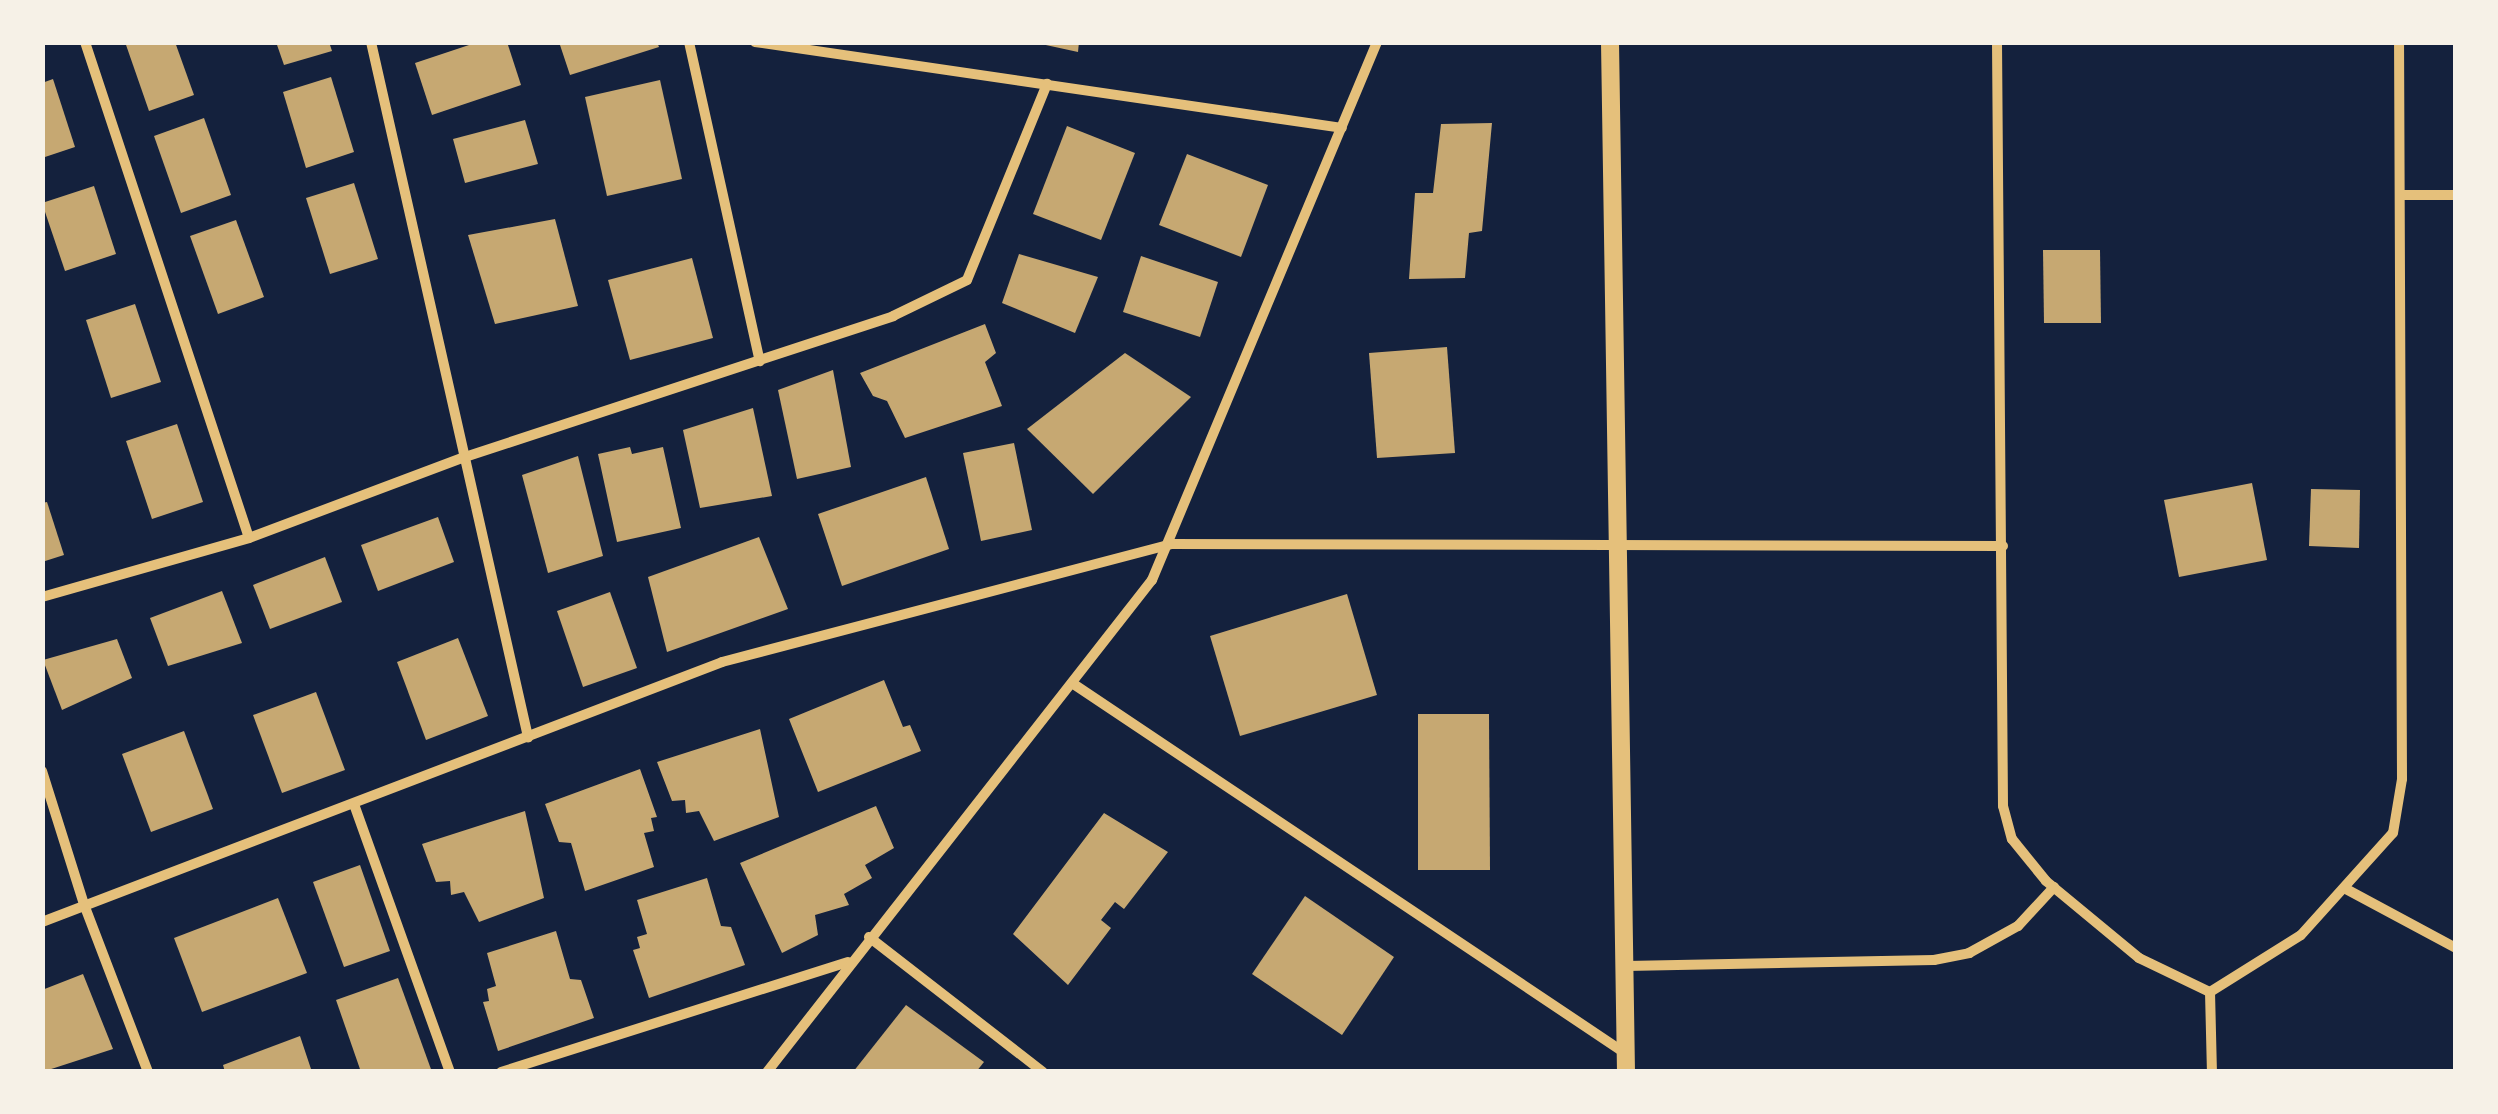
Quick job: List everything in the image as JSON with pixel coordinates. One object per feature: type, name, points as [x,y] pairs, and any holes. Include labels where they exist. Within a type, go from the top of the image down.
[{"type":"street","points":[[85,42],[250,538]]},
{"type":"street","points":[[370,42],[528,736]]},
{"type":"street","points":[[689,42],[760,361]]},
{"type":"street","points":[[755,42],[1342,128]]},
{"type":"street","points":[[767,1072],[1152,580],[1377,42]]},
{"type":"street","points":[[1610,42],[1626,1063]]},
{"type":"street","points":[[1997,42],[2004,806],[2012,839],[2054,887],[2140,958],[2210,992]]},
{"type":"street","points":[[2210,992],[2301,935],[2346,890],[2393,833],[2402,779],[2403,195],[2398,42]]},
{"type":"street","points":[[42,598],[250,538],[464,457],[893,316],[967,280],[1047,84]]},
{"type":"street","points":[[2403,195],[2456,195]]},
{"type":"street","points":[[42,922],[355,807],[722,662],[1170,544],[2003,546]]},
{"type":"street","points":[[1072,682],[1626,1063]]},
{"type":"street","points":[[42,771],[85,907],[148,1072]]},
{"type":"street","points":[[355,807],[450,1072]]},
{"type":"street","points":[[1626,966],[1934,960],[1969,953],[2018,926],[2054,887]]},
{"type":"street","points":[[2346,890],[2456,948]]},
{"type":"street","points":[[869,937],[1043,1072]]},
{"type":"street","points":[[501,1072],[850,962]]},
{"type":"street","points":[[2210,992],[2212,1072]]},
{"type":"building","points":[[125,42],[175,42],[194,95],[149,111]]},
{"type":"building","points":[[276,42],[329,42],[332,51],[284,65]]},
{"type":"building","points":[[478,42],[507,42],[521,85],[432,115],[415,63]]},
{"type":"building","points":[[559,42],[657,42],[659,47],[570,75]]},
{"type":"building","points":[[1032,42],[1079,42],[1078,52]]},
{"type":"building","points":[[331,77],[354,152],[306,168],[283,92]]},
{"type":"building","points":[[53,79],[75,147],[42,158],[42,83]]},
{"type":"building","points":[[660,80],[682,179],[607,196],[585,97]]},
{"type":"building","points":[[204,118],[231,195],[181,213],[154,136]]},
{"type":"building","points":[[525,120],[538,164],[465,183],[453,139]]},
{"type":"building","points":[[1492,123],[1482,231],[1469,233],[1465,278],[1409,279],[1415,193],[1433,193],[1441,124]]},
{"type":"building","points":[[1067,126],[1135,153],[1101,240],[1033,214]]},
{"type":"building","points":[[1187,154],[1268,185],[1241,257],[1159,225]]},
{"type":"building","points":[[354,183],[378,259],[330,274],[306,198]]},
{"type":"building","points":[[94,186],[116,254],[65,271],[42,203]]},
{"type":"building","points":[[555,219],[578,306],[495,324],[468,235]]},
{"type":"building","points":[[236,220],[264,297],[218,314],[190,236]]},
{"type":"building","points":[[2043,250],[2100,250],[2101,323],[2044,323]]},
{"type":"building","points":[[1019,254],[1098,277],[1075,333],[1002,303]]},
{"type":"building","points":[[1141,256],[1218,282],[1200,337],[1123,312]]},
{"type":"building","points":[[692,258],[713,338],[630,360],[608,280]]},
{"type":"building","points":[[135,304],[161,382],[111,398],[86,320]]},
{"type":"building","points":[[985,324],[996,353],[985,362],[1002,406],[905,438],[887,401],[873,396],[860,373]]},
{"type":"building","points":[[1447,347],[1455,453],[1377,458],[1369,353]]},
{"type":"building","points":[[1125,353],[1191,397],[1093,494],[1027,429]]},
{"type":"building","points":[[833,370],[851,467],[797,479],[778,390]]},
{"type":"building","points":[[753,408],[772,496],[700,508],[683,430]]},
{"type":"building","points":[[177,424],[203,502],[152,519],[126,441]]},
{"type":"building","points":[[1014,443],[1032,530],[981,541],[963,453]]},
{"type":"building","points":[[630,447],[632,454],[663,447],[681,528],[617,542],[598,454]]},
{"type":"building","points":[[578,456],[603,556],[548,573],[522,475]]},
{"type":"building","points":[[926,477],[949,549],[842,586],[818,514]]},
{"type":"building","points":[[2252,483],[2267,560],[2179,577],[2164,500]]},
{"type":"building","points":[[2311,489],[2360,490],[2359,548],[2309,546]]},
{"type":"building","points":[[47,502],[64,555],[42,562],[42,503]]},
{"type":"building","points":[[438,517],[454,562],[378,591],[361,545]]},
{"type":"building","points":[[759,537],[788,609],[667,652],[648,577]]},
{"type":"building","points":[[325,557],[342,602],[270,629],[253,585]]},
{"type":"building","points":[[222,591],[242,643],[168,666],[150,618]]},
{"type":"building","points":[[610,592],[637,668],[583,687],[557,611]]},
{"type":"building","points":[[1347,594],[1377,695],[1240,736],[1210,636]]},
{"type":"building","points":[[458,638],[488,716],[426,740],[397,662]]},
{"type":"building","points":[[117,639],[132,678],[62,710],[43,660]]},
{"type":"building","points":[[884,680],[903,727],[910,725],[921,751],[818,792],[789,719]]},
{"type":"building","points":[[316,692],[345,770],[282,793],[253,715]]},
{"type":"building","points":[[1418,714],[1489,714],[1490,870],[1418,870]]},
{"type":"building","points":[[760,729],[779,817],[714,841],[699,811],[686,813],[685,800],[672,801],[657,762]]},
{"type":"building","points":[[184,731],[213,809],[151,832],[122,754]]},
{"type":"building","points":[[640,769],[657,817],[651,818],[654,831],[644,833],[654,867],[585,891],[571,843],[559,842],[545,804]]},
{"type":"building","points":[[876,806],[894,848],[865,865],[872,878],[844,894],[849,905],[815,915],[818,935],[782,953],[740,863]]},
{"type":"building","points":[[525,811],[544,898],[479,922],[464,892],[451,895],[450,881],[436,882],[422,844]]},
{"type":"building","points":[[1104,813],[1168,852],[1124,909],[1115,902],[1101,920],[1111,928],[1068,985],[1013,934]]},
{"type":"building","points":[[360,865],[390,951],[344,967],[313,882]]},
{"type":"building","points":[[707,878],[721,926],[731,927],[745,965],[649,998],[633,950],[640,948],[637,937],[647,934],[637,900]]},
{"type":"building","points":[[1305,896],[1394,957],[1342,1035],[1252,974]]},
{"type":"building","points":[[278,898],[307,973],[202,1012],[174,938]]},
{"type":"building","points":[[556,931],[570,979],[581,980],[594,1018],[498,1051],[483,1002],[489,1001],[487,989],[496,986],[487,953]]},
{"type":"building","points":[[83,974],[113,1049],[42,1072],[42,990]]},
{"type":"building","points":[[398,978],[432,1072],[361,1072],[336,1000]]},
{"type":"building","points":[[906,1005],[984,1062],[976,1072],[853,1072]]},
{"type":"building","points":[[300,1036],[312,1072],[225,1072],[223,1065]]}]
